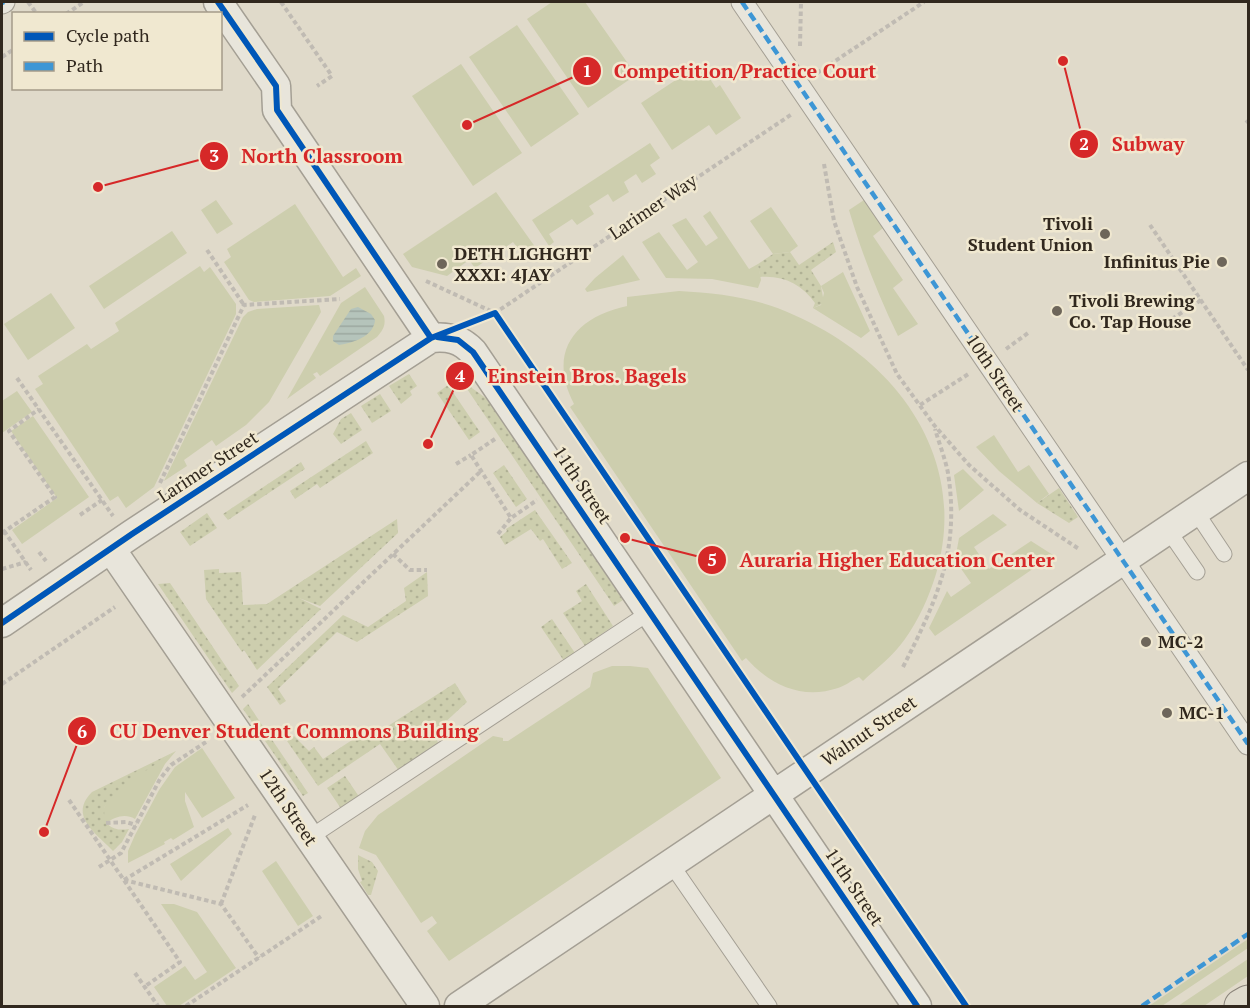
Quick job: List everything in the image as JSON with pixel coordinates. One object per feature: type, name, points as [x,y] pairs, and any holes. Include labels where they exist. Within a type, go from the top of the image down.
[{"type":"main road","points":[[1241,1006],[1248,1002]]},
{"type":"street","points":[[218,2],[276,86],[278,111],[431,338]]},
{"type":"street","name":"10th Street","points":[[742,2],[1248,744]]},
{"type":"street","name":"Larimer Street","points":[[2,623],[431,338]]},
{"type":"street","name":"11th Street","points":[[431,338],[453,338],[473,352],[917,1006]]},
{"type":"street","name":"Walnut Street","points":[[459,1006],[1248,476]]},
{"type":"street","name":"12th Street","points":[[111,549],[424,1006]]},
{"type":"lane","points":[[1196,512],[1224,554]]},
{"type":"lane","points":[[1168,530],[1197,572]]},
{"type":"lane","points":[[309,838],[650,612]]},
{"type":"lane","points":[[671,864],[769,1006]]},
{"type":"path","points":[[70,12],[84,2]]},
{"type":"path","points":[[281,2],[332,76],[317,87]]},
{"type":"path","points":[[823,156],[834,220],[857,287],[897,374],[934,425],[969,465],[1020,510],[1079,549]]},
{"type":"path","points":[[1150,225],[1248,370]]},
{"type":"path","points":[[207,250],[244,305]]},
{"type":"path","points":[[244,305],[340,299]]},
{"type":"path","points":[[1172,319],[1201,300]]},
{"type":"path","points":[[155,492],[244,305]]},
{"type":"path","points":[[920,405],[1028,333]]},
{"type":"path","points":[[17,378],[115,519]]},
{"type":"path","points":[[2,569],[26,562],[3,532],[55,497],[9,430],[39,409]]},
{"type":"path","points":[[903,667],[934,601],[948,557],[952,522],[948,472],[934,425]]},
{"type":"path","points":[[456,464],[495,438]]},
{"type":"path","points":[[471,455],[511,518]]},
{"type":"path","points":[[224,714],[480,471]]},
{"type":"path","points":[[80,515],[102,500]]},
{"type":"path","points":[[498,534],[511,518],[537,500]]},
{"type":"path","points":[[39,552],[48,564]]},
{"type":"path","points":[[393,554],[410,570],[426,570]]},
{"type":"path","points":[[2,684],[115,607]]},
{"type":"path","points":[[99,867],[121,853],[160,779],[171,765],[206,742]]},
{"type":"path","points":[[69,800],[180,962],[144,987]]},
{"type":"path","points":[[124,880],[248,804]]},
{"type":"path","points":[[221,904],[255,815]]},
{"type":"path","points":[[106,823],[126,822],[136,825]]},
{"type":"path","points":[[124,880],[221,904],[259,958]]},
{"type":"path","points":[[186,1006],[323,915]]},
{"type":"path","points":[[135,973],[158,1006]]},
{"type":"green space","points":[[552,2],[585,2],[636,75],[588,108],[527,19]]},
{"type":"green space","points":[[517,25],[579,114],[531,147],[469,57]]},
{"type":"green space","points":[[461,64],[522,153],[473,186],[412,96]]},
{"type":"green space","points":[[700,64],[716,88],[720,85],[741,118],[716,135],[709,125],[672,150],[641,103]]},
{"type":"green space","points":[[650,143],[660,158],[650,165],[656,174],[642,183],[636,174],[624,182],[629,192],[613,202],[608,194],[589,206],[594,214],[577,225],[572,219],[549,234],[554,242],[549,246],[532,220]]},
{"type":"green space","points":[[496,192],[538,251],[526,259],[513,242],[475,268],[469,260],[447,276],[412,267],[403,254]]},
{"type":"green space","points":[[216,200],[233,224],[217,234],[201,210]]},
{"type":"green space","points":[[864,200],[883,228],[873,236],[903,280],[893,288],[918,324],[898,336],[871,274],[849,210]]},
{"type":"green space","points":[[295,204],[343,277],[356,268],[361,276],[330,296],[254,302],[249,300],[224,262],[231,257],[227,249]]},
{"type":"green space","points":[[771,207],[798,246],[790,252],[773,254],[750,221]]},
{"type":"green space","points":[[710,211],[749,269],[758,264],[761,280],[758,288],[712,279],[666,278],[642,242],[659,232],[687,270],[698,262],[672,225],[686,218],[706,246],[718,238],[703,216]]},
{"type":"green space","points":[[172,231],[187,253],[104,309],[89,286]]},
{"type":"green space","points":[[833,242],[836,252],[811,270],[821,286],[824,303],[813,308],[815,303],[798,286],[784,279],[760,277],[758,264],[773,254],[790,252],[799,265]]},
{"type":"green space","points":[[623,255],[640,280],[587,292],[585,289],[595,278]]},
{"type":"green space","points":[[200,266],[204,272],[210,267],[236,304],[236,314],[154,487],[126,508],[118,496],[110,501],[35,389],[43,384],[38,376],[87,344],[91,349],[119,331],[115,323]]},
{"type":"green space","points":[[843,272],[870,331],[861,338],[813,308],[821,305],[824,293],[821,286]]},
{"type":"green space","points":[[365,287],[384,316],[381,332],[320,376],[317,372],[313,374],[316,378],[287,399],[341,303]]},
{"type":"green space","points":[[679,291],[752,300],[794,315],[831,334],[864,358],[893,386],[916,418],[933,453],[943,491],[944,532],[936,574],[923,608],[901,645],[863,681],[859,677],[841,687],[825,691],[799,691],[776,683],[755,668],[746,658],[742,661],[570,407],[574,404],[566,385],[565,353],[580,328],[609,311],[627,306],[627,297]]},
{"type":"green space","points":[[51,293],[75,328],[28,360],[4,324]]},
{"type":"green space","points":[[319,305],[321,312],[269,402],[246,425],[216,446],[212,440],[184,460],[187,466],[164,481],[243,317],[248,312],[257,309]]},
{"type":"green space","points":[[409,374],[417,386],[410,391],[412,395],[401,404],[389,386]]},
{"type":"green space","points":[[461,380],[487,399],[623,600],[614,606]]},
{"type":"green space","points":[[448,385],[480,432],[469,440],[437,393]]},
{"type":"green space","points":[[17,391],[32,412],[2,433],[2,401]]},
{"type":"green space","points":[[380,394],[391,411],[372,423],[361,406]]},
{"type":"green space","points":[[351,413],[362,430],[341,444],[333,434],[341,419]]},
{"type":"green space","points":[[33,416],[89,497],[22,544],[12,530],[57,498],[11,431]]},
{"type":"green space","points":[[994,435],[1018,472],[1029,465],[1049,494],[1037,503],[999,471],[976,447]]},
{"type":"green space","points":[[366,441],[373,453],[320,488],[317,484],[295,499],[290,491]]},
{"type":"green space","points":[[301,462],[305,469],[228,520],[223,514]]},
{"type":"green space","points":[[504,465],[527,499],[516,507],[493,473]]},
{"type":"green space","points":[[963,469],[984,490],[959,511],[954,475]]},
{"type":"green space","points":[[1059,488],[1078,517],[1069,523],[1037,503]]},
{"type":"green space","points":[[535,510],[572,563],[562,569],[543,539],[540,541],[531,529],[505,545],[500,537],[507,531],[506,529]]},
{"type":"green space","points":[[207,513],[217,528],[190,546],[180,532]]},
{"type":"green space","points":[[993,514],[1007,525],[974,547],[989,569],[1031,541],[1053,555],[935,636],[929,628],[947,591],[951,597],[971,583],[955,560],[959,538]]},
{"type":"green space","points":[[397,519],[398,533],[320,606],[299,598],[321,609],[257,670],[206,599],[204,570],[219,569],[219,573],[241,572],[243,605],[267,604]]},
{"type":"green space","points":[[427,572],[428,596],[357,642],[337,632],[278,689],[286,701],[280,705],[267,687],[343,615],[368,627],[406,601],[404,588]]},
{"type":"green space","points":[[170,583],[239,686],[232,693],[158,584]]},
{"type":"green space","points":[[586,584],[613,626],[585,646],[563,613],[582,601],[576,591]]},
{"type":"green space","points":[[552,619],[575,653],[564,661],[541,627]]},
{"type":"green space","points":[[612,666],[648,668],[721,778],[449,961],[427,931],[437,923],[432,916],[421,923],[376,855],[359,848],[365,831],[378,815],[493,736],[508,741],[590,687],[593,673]]},
{"type":"green space","points":[[455,683],[467,702],[441,726],[445,733],[436,739],[439,744],[399,771],[380,744],[318,786],[287,741],[294,736],[309,751],[314,747],[323,759],[372,727],[377,733]]},
{"type":"green space","points":[[248,704],[308,793],[303,796],[243,709]]},
{"type":"green space","points":[[202,748],[235,798],[202,818],[185,792],[185,801],[194,827],[128,863],[128,851],[159,790],[175,767]]},
{"type":"green space","points":[[176,751],[165,764],[135,819],[120,816],[106,823],[104,809],[118,789]]},
{"type":"green space","points":[[176,751],[133,779],[105,806],[105,818],[109,825],[123,830],[129,829],[122,842],[113,851],[87,824],[83,809],[85,801],[92,792]]},
{"type":"green space","points":[[345,776],[360,798],[342,810],[327,788]]},
{"type":"green space","points":[[228,828],[232,834],[181,881],[170,864]]},
{"type":"green space","points":[[358,855],[372,862],[378,871],[371,895],[368,895],[360,882],[362,881],[358,869]]},
{"type":"green space","points":[[276,861],[313,916],[298,926],[262,871]]},
{"type":"green space","points":[[161,904],[174,904],[197,912],[236,968],[179,1006],[167,1006],[154,987],[185,966],[195,980],[207,972]]},
{"type":"green space","points":[[1248,939],[1248,948],[1162,1006],[1149,1006]]},
{"type":"green space","points":[[1248,959],[1248,976],[1204,1006],[1178,1006]]},
{"type":"shaded area","points":[[358,307],[371,314],[375,320],[374,326],[362,338],[339,345],[333,341],[333,336],[351,309]]},
{"type":"marked path","points":[[742,2],[1248,744]]},
{"type":"marked path","points":[[1142,1006],[1248,934]]},
{"type":"cycle path","points":[[218,2],[276,86],[277,110],[431,338]]},
{"type":"cycle path","points":[[2,623],[132,534],[431,338],[495,313],[966,1006]]},
{"type":"cycle path","points":[[437,337],[458,340],[473,352],[917,1006]]},
{"type":"place","name":"Subway","points":[[1063,61]]},
{"type":"place","name":"Competition/Practice Court","points":[[467,125]]},
{"type":"place","name":"North Classroom","points":[[98,187]]},
{"type":"place","name":"Tivoli Student Union","points":[[1105,234]]},
{"type":"place","name":"Infinitus Pie","points":[[1222,262]]},
{"type":"place","name":"DETH LIGHGHT XXXI: 4JAY","points":[[442,264]]},
{"type":"place","name":"Tivoli Brewing Co. Tap House","points":[[1057,311]]},
{"type":"place","name":"Einstein Bros. Bagels","points":[[428,444]]},
{"type":"place","name":"Auraria Higher Education Center","points":[[625,538]]},
{"type":"place","name":"MC-2","points":[[1146,642]]},
{"type":"place","name":"MC-1","points":[[1167,713]]},
{"type":"place","name":"CU Denver Student Commons Building","points":[[44,832]]}]
